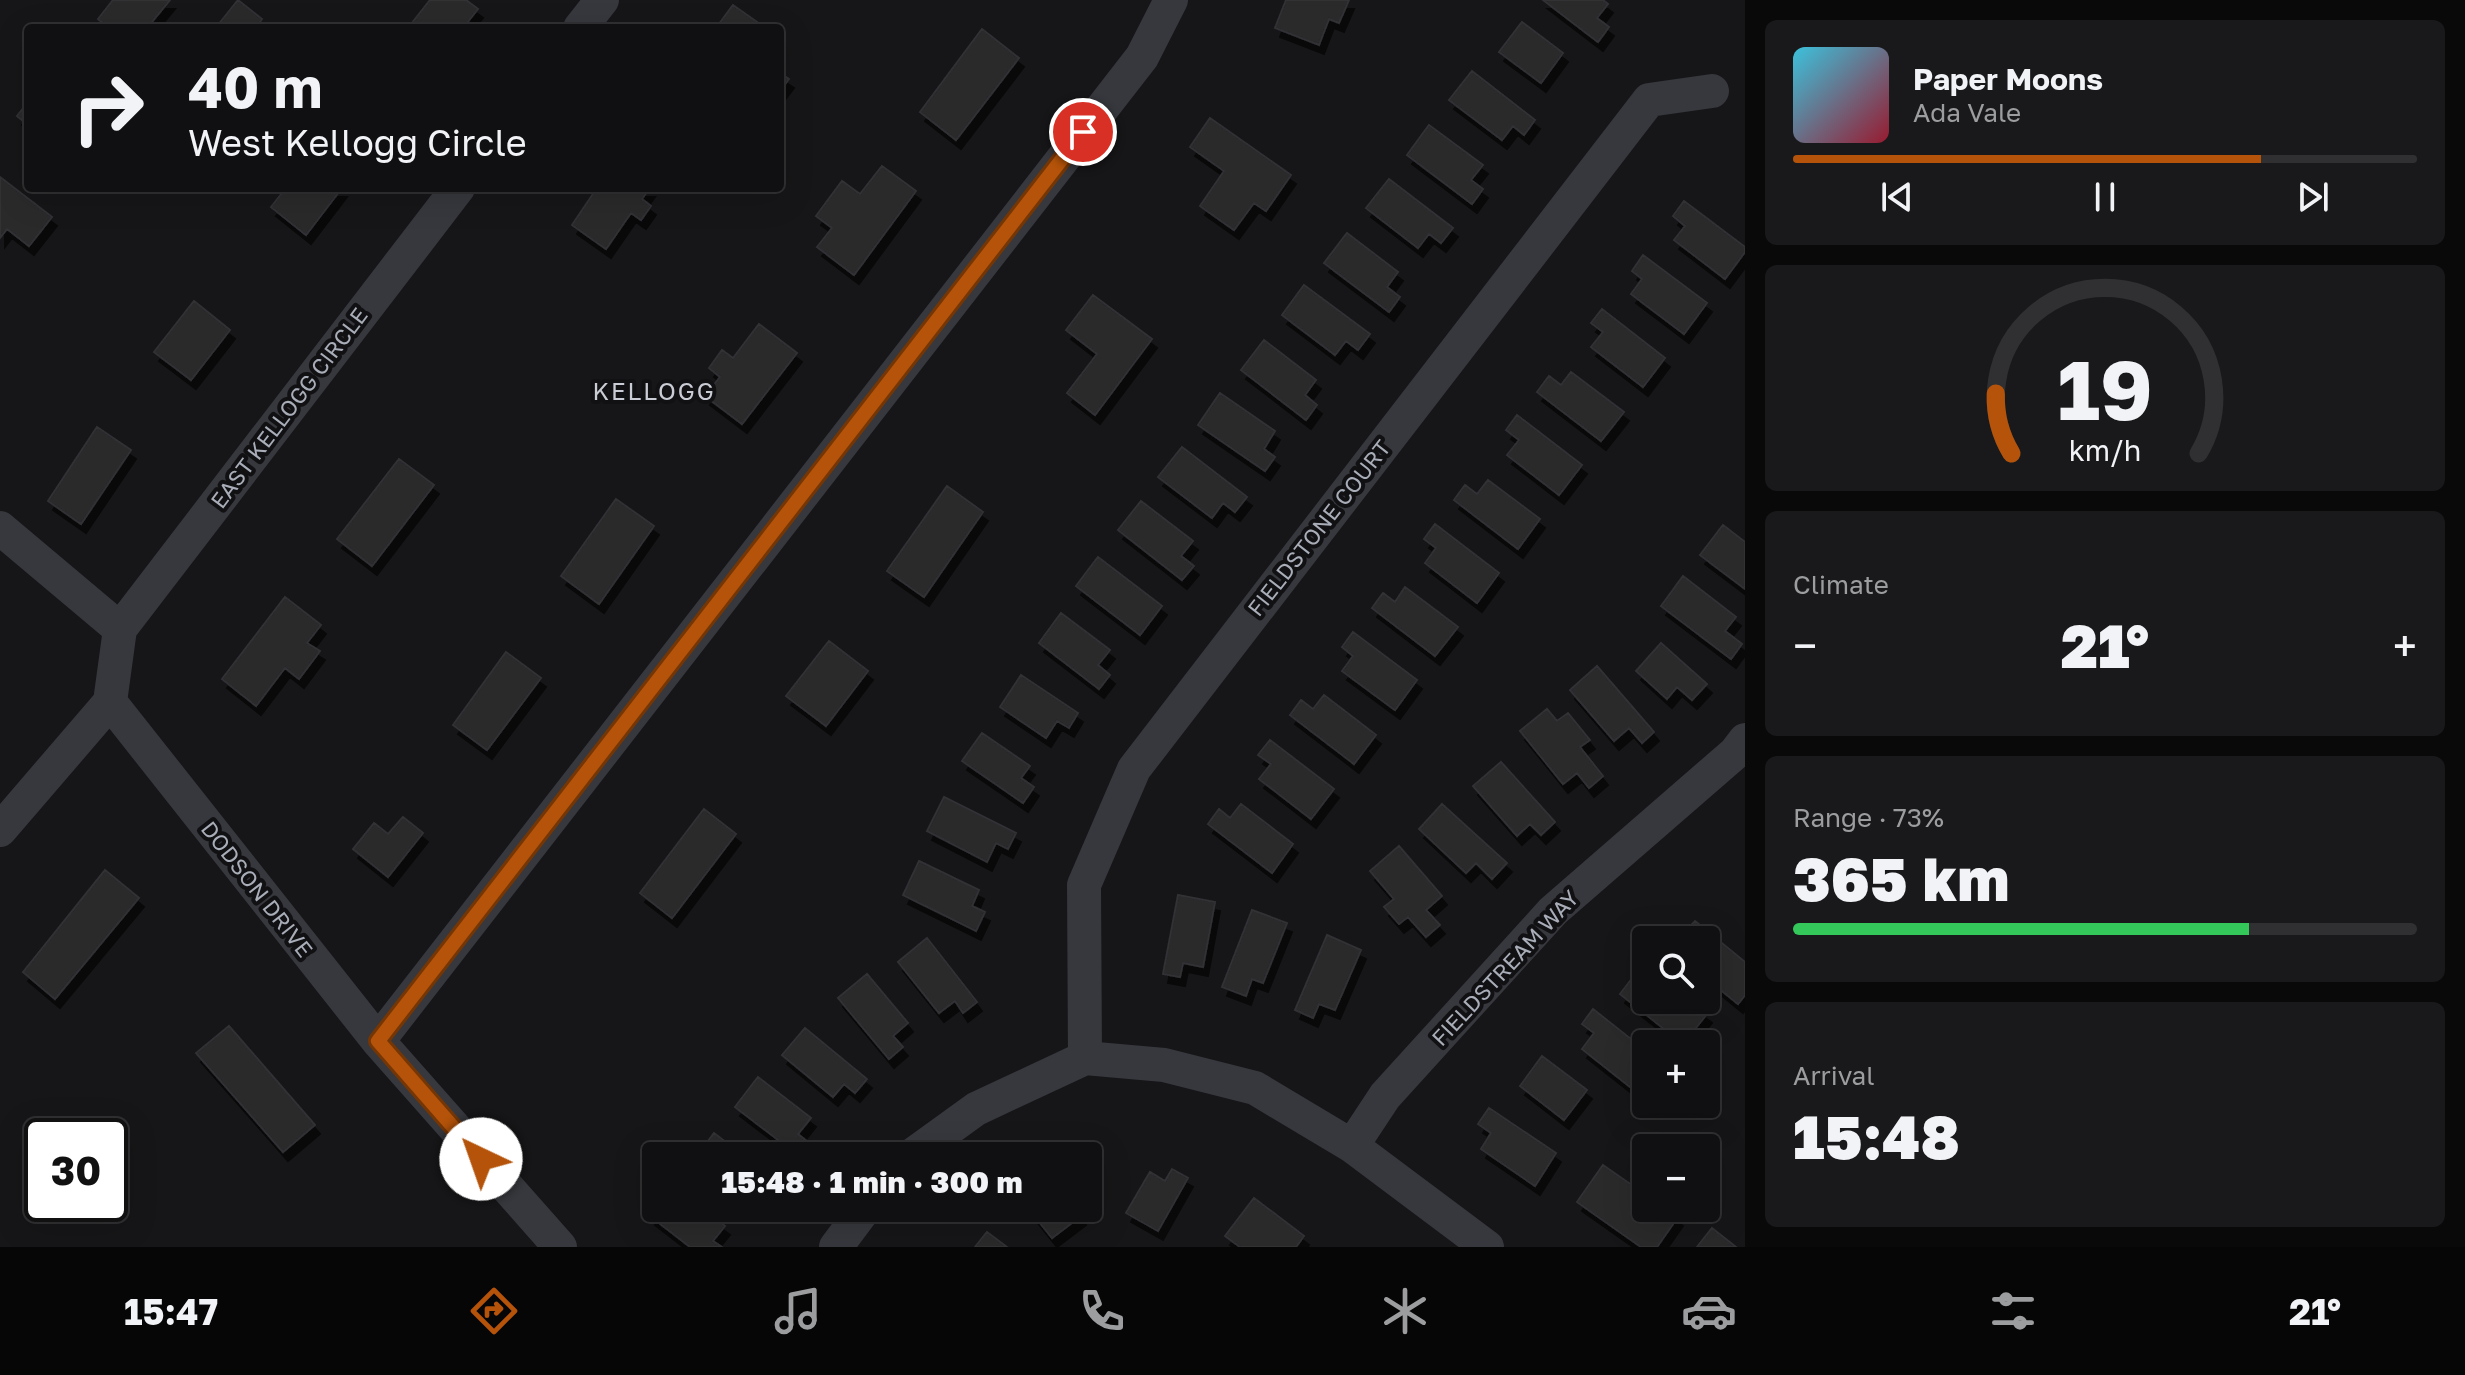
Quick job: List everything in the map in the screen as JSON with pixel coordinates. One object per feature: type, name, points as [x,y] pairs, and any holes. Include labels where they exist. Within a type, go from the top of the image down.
[{"type":"street","points":[[583,24],[602,0]]},
{"type":"street","points":[[378,1041],[1142,57],[1171,0]]},
{"type":"street","name":"FIELDSTONE COURT","points":[[1085,1058],[1084,885],[1134,769],[1649,100],[1712,91]]},
{"type":"street","name":"EAST KELLOGG CIRCLE","points":[[120,629],[455,192]]},
{"type":"street","points":[[0,528],[120,629],[110,702],[0,830]]},
{"type":"street","name":"DODSON DRIVE","points":[[110,702],[378,1041],[560,1247]]},
{"type":"street","name":"FIELDSTREAM WAY","points":[[1352,1146],[1385,1096],[1553,911],[1735,753],[1745,740]]},
{"type":"street","points":[[930,1142],[976,1109],[1085,1058],[1164,1065],[1255,1088],[1352,1146],[1487,1247]]},
{"type":"street","points":[[836,1247],[855,1222]]},
{"type":"building","points":[[113,0],[170,0],[150,24],[104,24],[98,19]]},
{"type":"building","points":[[238,0],[262,19],[259,24],[219,24]]},
{"type":"building","points":[[430,0],[466,0],[478,9],[466,24],[411,24]]},
{"type":"building","points":[[1286,0],[1349,0],[1339,23],[1329,19],[1319,45],[1275,28]]},
{"type":"building","points":[[1543,0],[1603,0],[1608,4],[1597,18],[1609,27],[1598,42]]},
{"type":"building","points":[[733,5],[760,24],[719,24]]},
{"type":"building","points":[[1522,22],[1563,53],[1541,83],[1499,52]]},
{"type":"building","points":[[982,29],[1019,58],[956,140],[920,112]]},
{"type":"building","points":[[1472,71],[1535,120],[1524,135],[1513,126],[1502,140],[1449,100]]},
{"type":"building","points":[[24,107],[24,122],[17,116]]},
{"type":"building","points":[[1210,118],[1291,175],[1266,211],[1254,203],[1234,230],[1200,206],[1224,171],[1190,147]]},
{"type":"building","points":[[1429,125],[1483,165],[1471,180],[1483,189],[1472,204],[1407,155]]},
{"type":"building","points":[[882,166],[916,191],[854,275],[817,247],[832,228],[816,216],[842,181],[860,194]]},
{"type":"building","points":[[0,177],[52,217],[29,246],[7,229],[0,238]]},
{"type":"building","points":[[1389,179],[1453,228],[1441,243],[1429,234],[1418,248],[1366,208]]},
{"type":"building","points":[[283,192],[339,192],[306,235],[271,207]]},
{"type":"building","points":[[594,192],[647,192],[642,199],[651,206],[641,220],[631,213],[606,249],[572,225]]},
{"type":"building","points":[[1684,201],[1745,247],[1745,252],[1725,279],[1674,240],[1685,226],[1673,216]]},
{"type":"building","points":[[1347,233],[1398,272],[1387,287],[1400,297],[1389,312],[1324,263]]},
{"type":"building","points":[[1643,255],[1707,303],[1684,334],[1631,294],[1642,279],[1632,271]]},
{"type":"building","points":[[1304,285],[1370,334],[1358,350],[1346,341],[1335,355],[1282,315]]},
{"type":"building","points":[[1093,295],[1152,339],[1095,415],[1067,393],[1097,354],[1066,330]]},
{"type":"building","points":[[194,301],[230,330],[191,380],[154,352]]},
{"type":"building","points":[[1602,309],[1665,358],[1643,387],[1591,347],[1603,332],[1591,323]]},
{"type":"building","points":[[759,324],[797,353],[742,424],[705,396],[720,377],[709,368],[722,350],[733,358]]},
{"type":"building","points":[[1264,340],[1316,380],[1305,395],[1317,405],[1306,420],[1241,370]]},
{"type":"building","points":[[1571,372],[1624,412],[1601,441],[1537,392],[1549,376],[1561,385]]},
{"type":"building","points":[[1220,393],[1275,431],[1264,449],[1275,457],[1265,471],[1198,425]]},
{"type":"building","points":[[1517,415],[1582,465],[1559,495],[1507,455],[1519,440],[1506,430]]},
{"type":"building","points":[[97,427],[131,450],[81,524],[48,501]]},
{"type":"building","points":[[1182,447],[1247,497],[1235,512],[1223,503],[1212,518],[1158,477]]},
{"type":"building","points":[[399,459],[434,485],[372,566],[337,539]]},
{"type":"building","points":[[1488,480],[1540,519],[1518,549],[1454,500],[1465,485],[1477,494]]},
{"type":"building","points":[[947,486],[983,512],[924,597],[887,571]]},
{"type":"building","points":[[616,499],[654,526],[599,604],[561,576]]},
{"type":"building","points":[[1141,501],[1193,541],[1181,556],[1194,566],[1182,580],[1118,530]]},
{"type":"building","points":[[1435,524],[1499,573],[1477,603],[1425,563],[1436,548],[1424,539]]},
{"type":"building","points":[[1723,525],[1745,542],[1745,589],[1700,555]]},
{"type":"building","points":[[1098,557],[1162,606],[1140,635],[1076,586]]},
{"type":"building","points":[[1683,576],[1736,617],[1725,631],[1742,644],[1731,659],[1661,606]]},
{"type":"building","points":[[1405,587],[1458,627],[1435,656],[1372,608],[1383,593],[1395,602]]},
{"type":"building","points":[[285,597],[321,625],[307,643],[320,651],[299,679],[285,668],[256,706],[222,679]]},
{"type":"building","points":[[1061,613],[1110,650],[1098,665],[1110,675],[1099,689],[1039,643]]},
{"type":"building","points":[[1353,632],[1417,680],[1395,710],[1342,671],[1353,656],[1342,647]]},
{"type":"building","points":[[829,641],[868,671],[826,726],[786,696]]},
{"type":"building","points":[[1661,643],[1707,684],[1692,700],[1677,687],[1667,699],[1636,671]]},
{"type":"building","points":[[506,652],[541,678],[487,750],[453,725]]},
{"type":"building","points":[[1597,666],[1654,732],[1642,743],[1629,728],[1614,741],[1570,690]]},
{"type":"building","points":[[1021,675],[1078,713],[1069,728],[1057,721],[1046,738],[1000,707]]},
{"type":"building","points":[[1324,695],[1376,735],[1354,764],[1290,715],[1301,700],[1313,709]]},
{"type":"building","points":[[1547,709],[1557,721],[1568,713],[1590,740],[1580,747],[1603,776],[1589,788],[1577,773],[1563,784],[1520,731]]},
{"type":"building","points":[[982,733],[1030,766],[1021,778],[1034,787],[1023,803],[962,761]]},
{"type":"building","points":[[1270,740],[1334,789],[1311,819],[1259,779],[1271,764],[1258,755]]},
{"type":"building","points":[[1501,762],[1555,822],[1541,835],[1530,824],[1517,836],[1473,786]]},
{"type":"building","points":[[944,797],[1016,833],[1008,849],[996,843],[987,862],[927,831]]},
{"type":"building","points":[[1241,804],[1293,844],[1272,873],[1208,824],[1219,809],[1230,818]]},
{"type":"building","points":[[1442,804],[1507,863],[1492,879],[1476,863],[1466,873],[1419,829]]},
{"type":"building","points":[[704,809],[736,834],[672,918],[640,893]]},
{"type":"building","points":[[403,817],[423,833],[388,877],[353,849],[374,823],[388,834]]},
{"type":"building","points":[[1399,846],[1442,896],[1426,910],[1440,925],[1426,937],[1408,917],[1399,924],[1384,907],[1394,899],[1370,871]]},
{"type":"building","points":[[919,861],[979,890],[972,906],[985,912],[976,931],[903,895]]},
{"type":"building","points":[[105,870],[139,898],[55,999],[23,972]]},
{"type":"building","points":[[1178,895],[1215,902],[1203,967],[1183,963],[1180,977],[1163,974]]},
{"type":"building","points":[[1252,910],[1287,923],[1263,983],[1252,979],[1246,996],[1222,987]]},
{"type":"building","points":[[1327,935],[1361,950],[1335,1010],[1319,1004],[1313,1018],[1295,1010]]},
{"type":"building","points":[[927,938],[977,1002],[963,1013],[955,1001],[939,1013],[898,962]]},
{"type":"building","points":[[1720,942],[1745,962],[1745,995],[1738,1004],[1720,989]]},
{"type":"building","points":[[867,974],[908,1023],[893,1036],[903,1047],[889,1059],[838,998]]},
{"type":"building","points":[[1632,978],[1632,1004],[1620,994]]},
{"type":"building","points":[[1593,1009],[1632,1040],[1632,1088],[1582,1049],[1594,1033],[1582,1024]]},
{"type":"building","points":[[1645,1014],[1707,1014],[1694,1030],[1665,1030]]},
{"type":"building","points":[[229,1026],[315,1125],[283,1152],[196,1053]]},
{"type":"building","points":[[805,1028],[867,1079],[855,1093],[844,1084],[833,1097],[782,1055]]},
{"type":"building","points":[[1542,1056],[1587,1090],[1564,1120],[1520,1086]]},
{"type":"building","points":[[758,1077],[811,1118],[798,1134],[808,1142],[781,1142],[735,1107]]},
{"type":"building","points":[[1489,1108],[1556,1153],[1535,1186],[1481,1149],[1491,1133],[1478,1124]]},
{"type":"building","points":[[714,1133],[726,1142],[707,1142]]},
{"type":"building","points":[[1603,1165],[1632,1185],[1632,1222],[1674,1222],[1657,1247],[1641,1247],[1577,1202]]},
{"type":"building","points":[[1172,1169],[1188,1178],[1158,1231],[1126,1213],[1150,1172],[1165,1181]]},
{"type":"building","points":[[1254,1198],[1304,1236],[1296,1247],[1240,1247],[1225,1236]]},
{"type":"building","points":[[658,1222],[720,1222],[725,1226],[713,1241],[722,1247],[690,1247]]},
{"type":"building","points":[[1039,1222],[1073,1222],[1052,1238]]},
{"type":"building","points":[[1712,1228],[1736,1247],[1697,1247]]},
{"type":"building","points":[[987,1232],[1007,1247],[975,1247]]},
{"type":"district","name":"KELLOGG","points":[[654,392]]},
{"type":"route","points":[[481,1159],[378,1041],[1083,132]]}]
